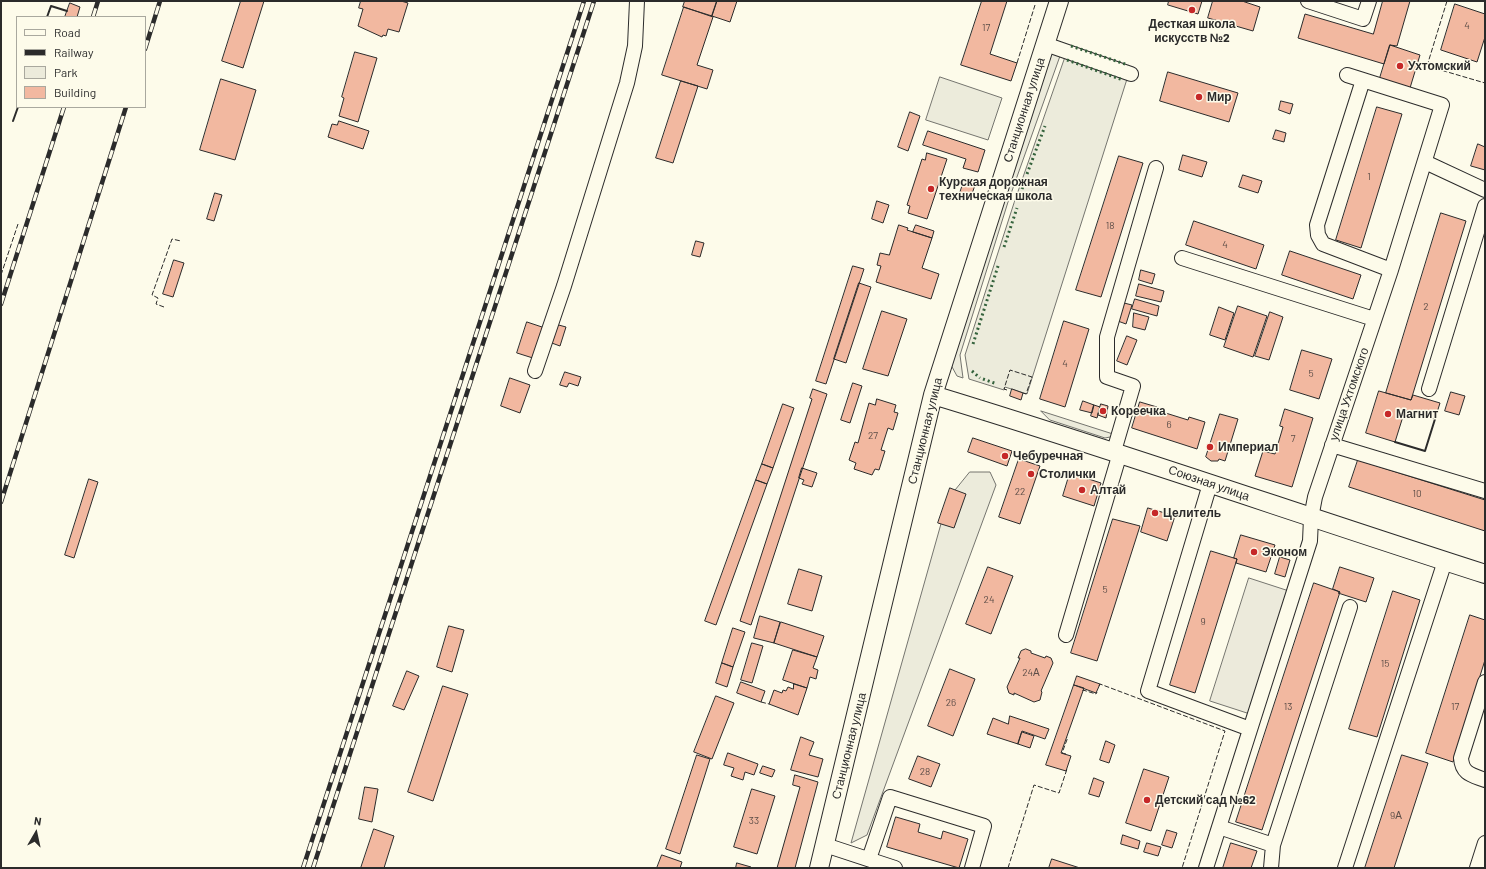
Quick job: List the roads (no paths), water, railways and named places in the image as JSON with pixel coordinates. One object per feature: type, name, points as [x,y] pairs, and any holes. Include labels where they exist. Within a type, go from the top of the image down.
[{"type":"main road","name":"Станционная улица","points":[[819,868],[933,394],[1059,1]]},
{"type":"main road","name":"Союзная улица","points":[[933,394],[1117,452],[1310,518],[1485,574]]},
{"type":"street","points":[[535,371],[564,286],[627,83],[635,46],[638,1]]},
{"type":"street","points":[[1308,1],[1363,18],[1369,1]]},
{"type":"street","points":[[1045,44],[1131,74]]},
{"type":"street","name":"улица Ухтомского","points":[[1206,868],[1310,541],[1310,518],[1332,445],[1391,270],[1442,105],[1346,75]]},
{"type":"street","points":[[1362,80],[1317,225],[1318,234],[1323,244],[1391,270]]},
{"type":"street","points":[[1424,162],[1485,190]]},
{"type":"street","points":[[1066,635],[1117,452],[1133,386],[1107,377],[1107,337],[1156,168]]},
{"type":"street","points":[[1429,389],[1485,206]]},
{"type":"street","points":[[1182,258],[1374,319]]},
{"type":"street","points":[[1332,445],[1485,491]]},
{"type":"street","points":[[1210,484],[1148,691],[1250,729]]},
{"type":"street","points":[[1345,868],[1445,561]]},
{"type":"street","points":[[1271,868],[1273,845],[1350,606]]},
{"type":"street","points":[[1485,682],[1460,758],[1461,766],[1464,772],[1485,780]]},
{"type":"street","points":[[869,860],[890,797],[984,826],[972,868]]},
{"type":"street","points":[[1219,827],[1273,845]]},
{"type":"street","points":[[1477,868],[1485,843]]},
{"type":"street","points":[[825,845],[895,868]]},
{"type":"railway","points":[[93,16],[98,1]]},
{"type":"railway","points":[[146,46],[160,1]]},
{"type":"railway","points":[[303,868],[584,1]]},
{"type":"railway","points":[[313,868],[594,1]]},
{"type":"railway","points":[[1,304],[64,108]]},
{"type":"railway","points":[[1,502],[126,108]]},
{"type":"place","name":"Десткая школа искусств №2","points":[[1192,10]]},
{"type":"place","name":"Ухтомский","points":[[1400,66]]},
{"type":"place","name":"Мир","points":[[1199,97]]},
{"type":"place","name":"Курская дорожная техническая школа","points":[[931,189]]},
{"type":"place","name":"Кореечка","points":[[1103,411]]},
{"type":"place","name":"Магнит","points":[[1388,414]]},
{"type":"place","name":"Империал","points":[[1210,447]]},
{"type":"place","name":"Чебуречная","points":[[1005,456]]},
{"type":"place","name":"Столички","points":[[1031,474]]},
{"type":"place","name":"Алтай","points":[[1082,490]]},
{"type":"place","name":"Целитель","points":[[1155,513]]},
{"type":"place","name":"Эконом","points":[[1254,552]]},
{"type":"place","name":"Детский сад №62","points":[[1147,800]]}]
